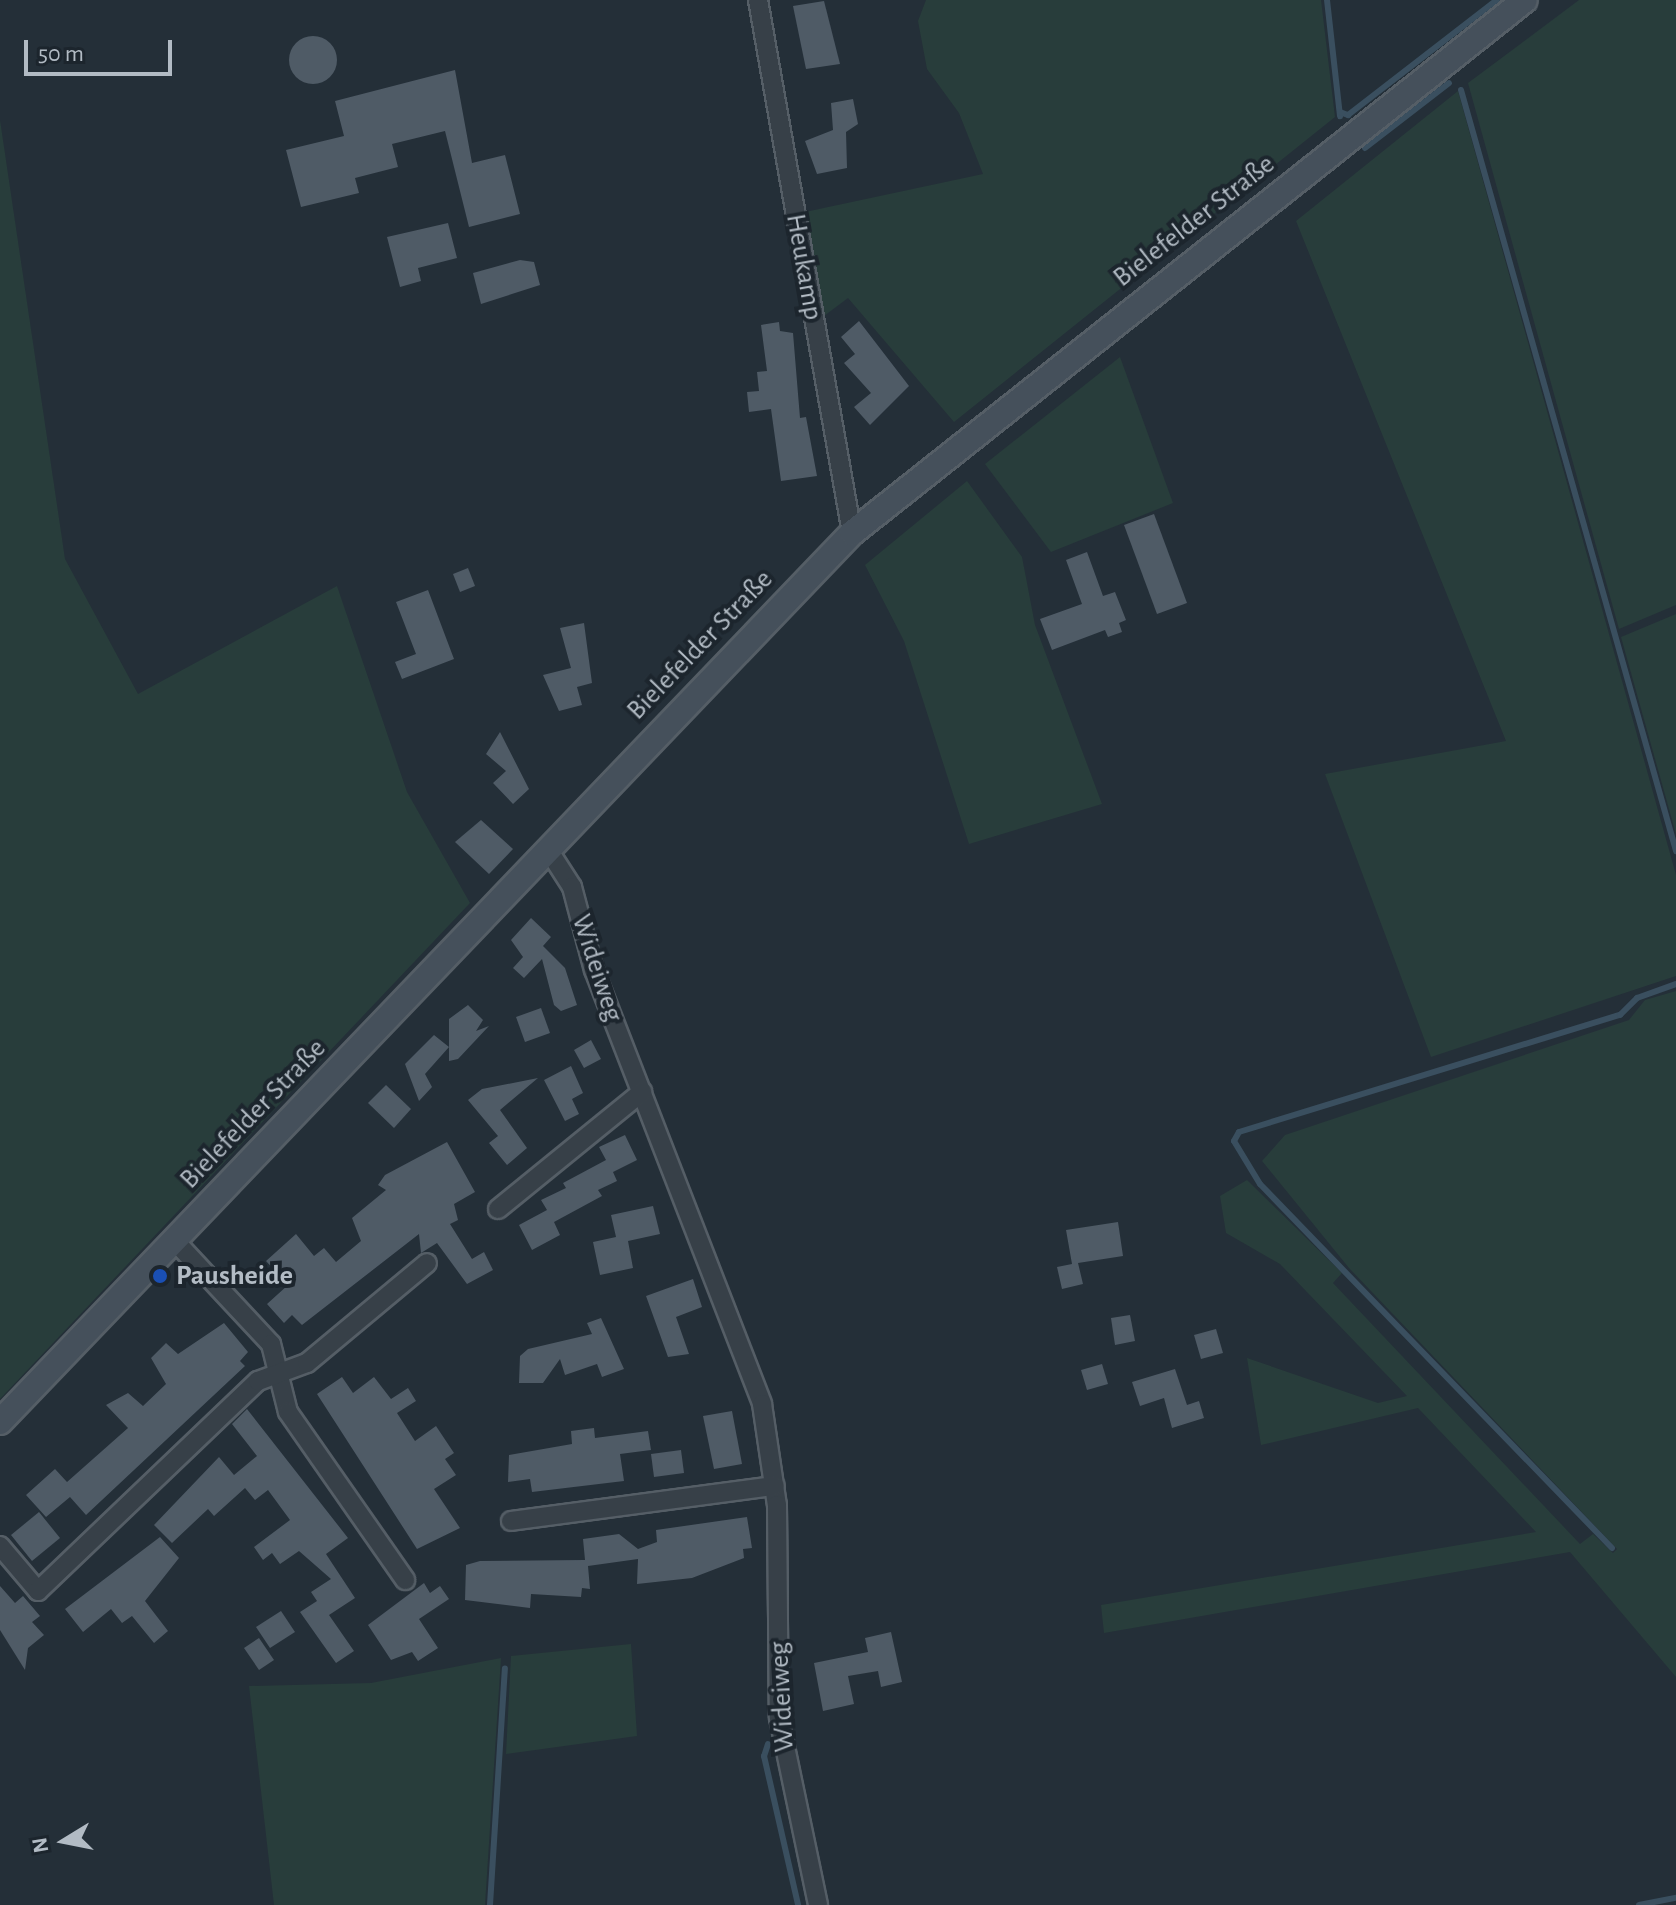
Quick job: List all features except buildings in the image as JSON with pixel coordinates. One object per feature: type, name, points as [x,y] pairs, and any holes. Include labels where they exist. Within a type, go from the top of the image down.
[{"type":"main road","name":"Bielefelder Straße","points":[[0,1422],[852,533],[1525,0]]},
{"type":"street","name":"Heukamp","points":[[758,0],[852,533]]},
{"type":"street","name":"Wideiweg","points":[[547,848],[572,887],[594,970],[757,1389],[775,1486],[779,1718],[818,1905]]},
{"type":"street","points":[[498,1209],[642,1092]]},
{"type":"street","points":[[174,1240],[271,1344],[288,1412],[405,1580]]},
{"type":"street","points":[[0,1546],[38,1591],[258,1381],[307,1363],[427,1263]]},
{"type":"street","points":[[511,1521],[775,1486]]},
{"type":"green space","points":[[926,0],[1321,0],[1335,117],[954,422],[848,298],[824,316],[805,212],[983,174],[959,113],[927,69],[918,21]]},
{"type":"green space","points":[[1579,0],[1676,0],[1676,605],[1619,629],[1468,83]]},
{"type":"green space","points":[[1458,91],[1676,875],[1676,976],[1431,1057],[1325,774],[1506,741],[1296,221]]},
{"type":"green space","points":[[0,120],[65,559],[138,694],[337,586],[407,792],[470,903],[0,1399]]},
{"type":"green space","points":[[1120,357],[1173,503],[1051,552],[985,464]]},
{"type":"green space","points":[[967,481],[1022,557],[1035,625],[1102,804],[969,844],[904,641],[865,565]]},
{"type":"green space","points":[[1676,614],[1676,834],[1621,637]]},
{"type":"green space","points":[[1676,991],[1676,1677],[1570,1552],[1104,1633],[1101,1605],[1536,1532],[1418,1408],[1261,1445],[1247,1358],[1378,1403],[1407,1396],[1280,1264],[1226,1233],[1220,1196],[1247,1180],[1342,1273],[1333,1283],[1580,1544],[1593,1534],[1613,1553],[1617,1549],[1349,1268],[1262,1161],[1285,1135],[1629,1020],[1645,1000]]},
{"type":"green space","points":[[631,1644],[637,1736],[506,1754],[511,1656]]},
{"type":"green space","points":[[501,1658],[485,1905],[274,1905],[249,1686],[371,1683]]},
{"type":"waterway","points":[[1327,0],[1340,116]]},
{"type":"waterway","points":[[1340,112],[1348,115],[1497,0]]},
{"type":"waterway","points":[[1365,148],[1449,83]]},
{"type":"waterway","points":[[1461,90],[1676,851]]},
{"type":"waterway","points":[[1612,1548],[1260,1184],[1234,1141],[1239,1132],[1620,1015],[1637,998],[1676,984]]},
{"type":"waterway","points":[[490,1905],[505,1668]]},
{"type":"waterway","points":[[768,1744],[764,1756],[798,1905]]},
{"type":"waterway","points":[[1639,1905],[1676,1898]]},
{"type":"place","name":"Pausheide","points":[[160,1276]]}]
